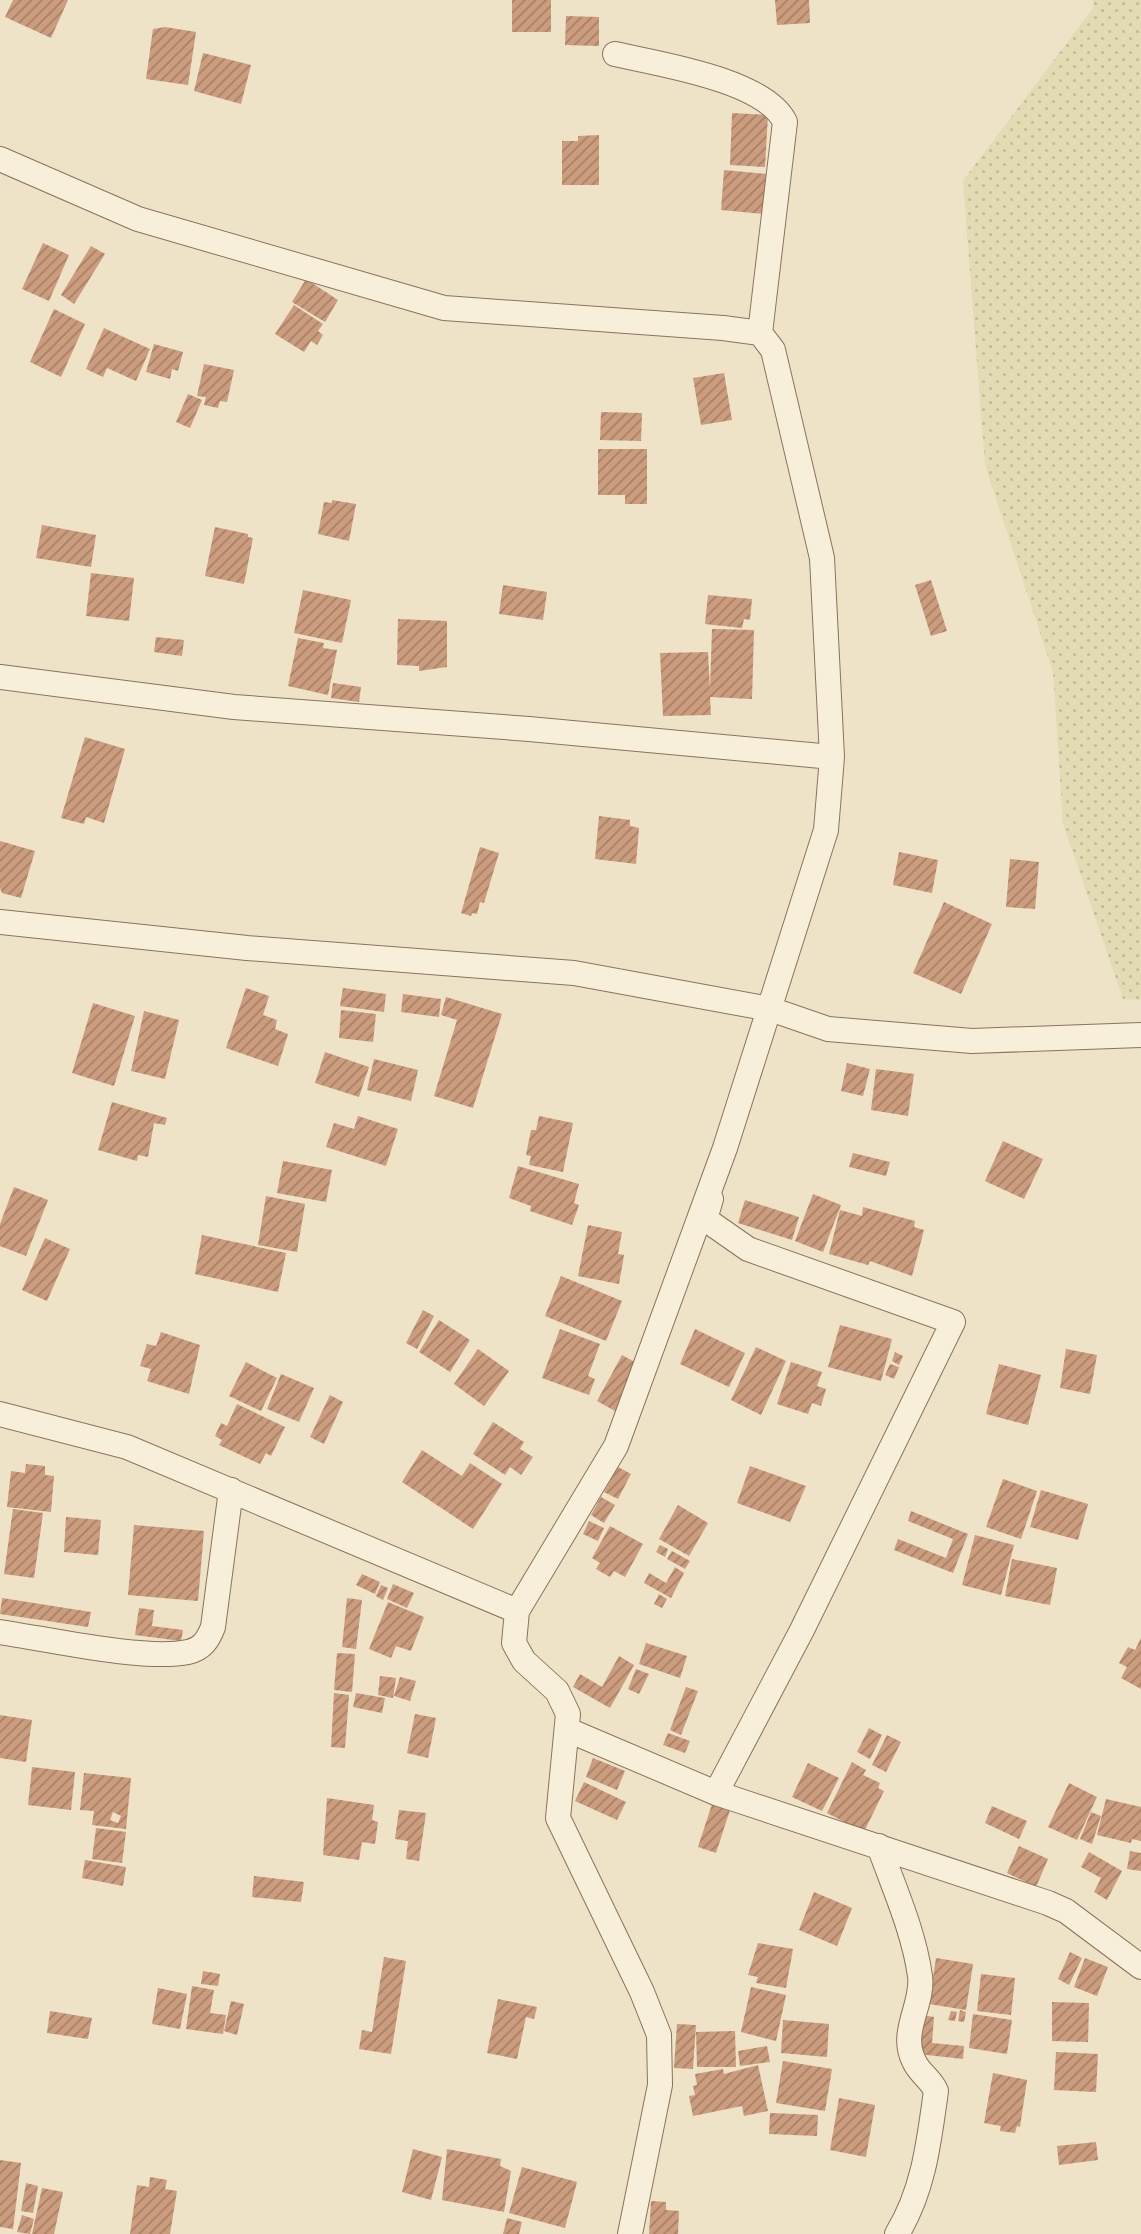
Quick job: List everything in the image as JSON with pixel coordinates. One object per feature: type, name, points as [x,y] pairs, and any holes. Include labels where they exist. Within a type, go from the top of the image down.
[{"type":"street","points":[[615,54],[715,77],[778,108],[785,122],[760,333],[773,349],[822,558],[832,757],[826,830],[705,1219],[748,1249],[953,1322],[802,1630],[716,1793]]},
{"type":"street","points":[[0,159],[138,219],[444,308],[760,333]]},
{"type":"street","points":[[0,677],[234,707],[529,729],[832,757]]},
{"type":"street","points":[[0,922],[247,948],[574,973],[770,1009],[828,1030],[972,1041],[1141,1035]]},
{"type":"street","points":[[629,2234],[660,2085],[659,2035],[637,1981],[558,1818],[568,1714],[557,1692],[524,1661],[514,1643],[517,1611],[616,1446],[726,1148]]},
{"type":"street","points":[[0,1414],[127,1447],[517,1611]]},
{"type":"street","points":[[0,1632],[157,1654],[190,1652],[207,1642],[214,1627],[231,1489]]},
{"type":"street","points":[[568,1730],[716,1793],[1058,1907],[1141,1967]]},
{"type":"street","points":[[879,1846],[916,1955],[921,1980],[909,2025],[912,2059],[932,2081],[936,2091],[913,2208],[897,2234]]},
{"type":"shaded area","points":[[1093,0],[1141,0],[1141,1000],[1123,999],[1063,824],[1053,672],[985,465],[963,181],[1093,8]]},
{"type":"building","points":[[13,0],[68,0],[51,38],[5,17]]},
{"type":"building","points":[[512,0],[551,0],[551,32],[512,32]]},
{"type":"building","points":[[775,0],[809,0],[810,23],[777,25]]},
{"type":"building","points":[[566,16],[599,17],[599,46],[565,45]]},
{"type":"building","points":[[165,27],[196,32],[188,85],[146,79],[153,29]]},
{"type":"building","points":[[203,53],[251,65],[241,104],[194,91]]},
{"type":"building","points":[[732,113],[768,115],[765,167],[730,165]]},
{"type":"building","points":[[599,135],[599,185],[562,185],[562,141],[578,141],[578,136]]},
{"type":"building","points":[[724,170],[766,174],[764,214],[721,210]]},
{"type":"building","points":[[43,243],[69,255],[49,301],[22,289]]},
{"type":"building","points":[[91,246],[105,254],[74,304],[61,295]]},
{"type":"building","points":[[306,279],[338,300],[325,322],[292,302]]},
{"type":"building","points":[[294,305],[323,324],[318,331],[323,335],[317,345],[311,341],[304,352],[275,334]]},
{"type":"building","points":[[54,309],[85,324],[61,377],[30,362]]},
{"type":"building","points":[[104,328],[150,349],[136,381],[107,368],[103,377],[86,369]]},
{"type":"building","points":[[154,344],[183,352],[178,371],[172,369],[170,379],[146,372]]},
{"type":"building","points":[[204,364],[234,370],[227,402],[220,401],[218,408],[204,405],[206,397],[197,396]]},
{"type":"building","points":[[724,373],[732,420],[701,425],[693,378]]},
{"type":"building","points":[[188,394],[202,400],[190,428],[176,422]]},
{"type":"building","points":[[601,412],[642,413],[641,441],[600,440]]},
{"type":"building","points":[[598,449],[647,449],[647,504],[625,504],[625,495],[598,495]]},
{"type":"building","points":[[332,500],[356,504],[349,541],[318,534],[324,502],[332,503]]},
{"type":"building","points":[[42,525],[96,535],[91,567],[36,558]]},
{"type":"building","points":[[215,527],[248,534],[248,537],[253,538],[244,584],[205,576]]},
{"type":"building","points":[[91,573],[134,578],[129,621],[86,616]]},
{"type":"building","points":[[931,580],[947,631],[931,636],[915,585]]},
{"type":"building","points":[[503,585],[547,592],[543,620],[499,614]]},
{"type":"building","points":[[303,590],[351,600],[342,643],[294,633]]},
{"type":"building","points":[[708,595],[752,599],[750,620],[744,619],[742,628],[705,624]]},
{"type":"building","points":[[398,619],[447,621],[447,667],[419,671],[419,666],[397,665]]},
{"type":"building","points":[[712,629],[754,630],[752,699],[710,697],[711,715],[663,716],[660,653],[708,652],[710,690]]},
{"type":"building","points":[[156,637],[184,640],[182,656],[154,652]]},
{"type":"building","points":[[298,638],[324,643],[323,648],[337,650],[328,695],[288,686]]},
{"type":"building","points":[[333,683],[361,687],[359,702],[331,698]]},
{"type":"building","points":[[85,737],[125,749],[104,823],[86,817],[84,824],[61,818]]},
{"type":"building","points":[[599,816],[630,820],[630,826],[639,828],[636,864],[595,859]]},
{"type":"building","points":[[0,841],[35,851],[21,898],[2,893],[0,888]]},
{"type":"building","points":[[480,847],[499,853],[484,903],[480,902],[477,914],[472,913],[471,916],[461,913]]},
{"type":"building","points":[[899,852],[938,860],[932,893],[893,885]]},
{"type":"building","points":[[1010,859],[1039,862],[1035,909],[1006,907]]},
{"type":"building","points":[[944,902],[992,924],[961,994],[913,973]]},
{"type":"building","points":[[246,988],[269,996],[263,1015],[277,1020],[275,1029],[288,1034],[278,1066],[226,1048]]},
{"type":"building","points":[[343,988],[386,994],[384,1012],[340,1006]]},
{"type":"building","points":[[403,994],[441,999],[439,1017],[401,1012]]},
{"type":"building","points":[[446,997],[502,1014],[473,1108],[434,1096],[457,1020],[441,1015]]},
{"type":"building","points":[[93,1003],[135,1016],[114,1086],[72,1073]]},
{"type":"building","points":[[341,1010],[376,1014],[373,1042],[339,1038]]},
{"type":"building","points":[[144,1011],[179,1020],[165,1079],[131,1071]]},
{"type":"building","points":[[325,1052],[369,1067],[359,1097],[315,1083]]},
{"type":"building","points":[[374,1059],[418,1070],[411,1101],[367,1090]]},
{"type":"building","points":[[847,1063],[870,1069],[863,1096],[841,1091]]},
{"type":"building","points":[[876,1069],[914,1074],[908,1116],[871,1110]]},
{"type":"building","points":[[112,1102],[167,1118],[165,1125],[154,1123],[148,1157],[138,1155],[137,1161],[98,1150]]},
{"type":"building","points":[[358,1116],[398,1129],[386,1166],[326,1147],[334,1123],[354,1129]]},
{"type":"building","points":[[539,1116],[573,1123],[563,1172],[529,1165],[531,1156],[526,1155],[531,1130],[536,1130]]},
{"type":"building","points":[[1003,1141],[1043,1159],[1024,1199],[985,1181]]},
{"type":"building","points":[[853,1153],[890,1162],[886,1176],[849,1167]]},
{"type":"building","points":[[283,1161],[332,1170],[326,1202],[277,1193]]},
{"type":"building","points":[[518,1166],[579,1184],[574,1203],[579,1205],[572,1225],[530,1211],[531,1206],[509,1198]]},
{"type":"building","points":[[14,1187],[48,1200],[26,1256],[0,1246],[0,1224]]},
{"type":"building","points":[[813,1194],[841,1205],[823,1252],[795,1241]]},
{"type":"building","points":[[266,1196],[305,1204],[297,1252],[258,1245]]},
{"type":"building","points":[[745,1200],[799,1217],[792,1240],[738,1223]]},
{"type":"building","points":[[863,1207],[915,1221],[914,1227],[924,1230],[912,1276],[870,1261],[868,1265],[829,1254],[840,1210],[862,1216]]},
{"type":"building","points":[[588,1225],[622,1232],[618,1254],[624,1255],[619,1284],[578,1276]]},
{"type":"building","points":[[202,1235],[286,1253],[278,1292],[195,1274]]},
{"type":"building","points":[[45,1238],[70,1249],[47,1301],[22,1290]]},
{"type":"building","points":[[561,1276],[622,1301],[606,1341],[545,1316]]},
{"type":"building","points":[[423,1310],[434,1316],[417,1349],[406,1343]]},
{"type":"building","points":[[439,1320],[470,1340],[450,1372],[419,1352]]},
{"type":"building","points":[[840,1325],[892,1339],[881,1381],[828,1367]]},
{"type":"building","points":[[560,1329],[600,1344],[588,1376],[595,1379],[589,1395],[542,1378]]},
{"type":"building","points":[[695,1329],[745,1353],[729,1387],[680,1364]]},
{"type":"building","points":[[161,1332],[200,1345],[189,1394],[147,1381],[151,1369],[140,1366],[147,1344],[156,1346]]},
{"type":"building","points":[[756,1347],[786,1361],[761,1415],[731,1400]]},
{"type":"building","points":[[478,1349],[509,1371],[484,1406],[454,1384]]},
{"type":"building","points":[[1066,1349],[1097,1355],[1090,1394],[1060,1388]]},
{"type":"building","points":[[895,1352],[903,1356],[899,1365],[892,1361]]},
{"type":"building","points":[[622,1355],[640,1365],[615,1411],[597,1401]]},
{"type":"building","points":[[246,1362],[277,1378],[261,1411],[229,1396]]},
{"type":"building","points":[[791,1362],[822,1372],[817,1386],[826,1389],[821,1406],[812,1403],[808,1414],[777,1404]]},
{"type":"building","points":[[890,1364],[899,1367],[894,1379],[885,1375]]},
{"type":"building","points":[[999,1364],[1041,1375],[1028,1425],[986,1414]]},
{"type":"building","points":[[281,1374],[314,1388],[299,1422],[267,1409]]},
{"type":"building","points":[[330,1395],[343,1402],[324,1444],[310,1437]]},
{"type":"building","points":[[237,1404],[285,1427],[271,1456],[266,1453],[260,1464],[219,1445],[222,1440],[215,1436],[221,1423],[227,1426]]},
{"type":"building","points":[[493,1422],[524,1442],[520,1449],[533,1457],[521,1475],[510,1467],[505,1475],[473,1454]]},
{"type":"building","points":[[422,1450],[462,1476],[470,1463],[502,1484],[473,1529],[402,1482]]},
{"type":"building","points":[[26,1464],[45,1466],[45,1475],[54,1476],[51,1512],[7,1507],[11,1471],[25,1473]]},
{"type":"building","points":[[750,1466],[806,1486],[790,1522],[737,1503]]},
{"type":"building","points":[[618,1467],[631,1474],[618,1499],[604,1492]]},
{"type":"building","points":[[1003,1479],[1037,1491],[1021,1539],[986,1527]]},
{"type":"building","points":[[1041,1490],[1088,1504],[1078,1540],[1030,1527]]},
{"type":"building","points":[[601,1497],[615,1505],[604,1523],[591,1515]]},
{"type":"building","points":[[678,1505],[708,1523],[689,1556],[659,1539]]},
{"type":"building","points":[[13,1509],[43,1513],[34,1578],[4,1574]]},
{"type":"building","points":[[911,1511],[968,1534],[953,1573],[894,1550],[898,1539],[946,1558],[953,1539],[908,1521]]},
{"type":"building","points":[[66,1517],[101,1520],[98,1555],[64,1552]]},
{"type":"building","points":[[589,1521],[604,1528],[598,1541],[583,1534]]},
{"type":"building","points":[[134,1525],[204,1531],[198,1601],[128,1595]]},
{"type":"building","points":[[610,1526],[643,1544],[625,1577],[614,1571],[610,1577],[596,1569],[600,1563],[592,1558]]},
{"type":"building","points":[[975,1535],[1014,1545],[1001,1595],[962,1585]]},
{"type":"building","points":[[660,1545],[668,1549],[665,1557],[656,1552]]},
{"type":"building","points":[[672,1551],[690,1561],[685,1569],[667,1559]]},
{"type":"building","points":[[1012,1559],[1057,1568],[1050,1605],[1005,1596]]},
{"type":"building","points":[[675,1567],[684,1573],[671,1598],[644,1583],[649,1573],[666,1583]]},
{"type":"building","points":[[362,1574],[380,1582],[375,1594],[356,1585]]},
{"type":"building","points":[[393,1584],[414,1593],[407,1608],[387,1599]]},
{"type":"building","points":[[381,1585],[388,1588],[383,1600],[376,1596]]},
{"type":"building","points":[[659,1594],[667,1599],[662,1608],[654,1604]]},
{"type":"building","points":[[2,1598],[91,1612],[88,1627],[0,1614]]},
{"type":"building","points":[[347,1598],[362,1600],[356,1649],[342,1647]]},
{"type":"building","points":[[388,1602],[424,1617],[411,1651],[396,1646],[391,1658],[369,1649]]},
{"type":"building","points":[[139,1608],[154,1610],[152,1626],[183,1630],[181,1641],[135,1635]]},
{"type":"building","points":[[1141,1638],[1141,1689],[1121,1678],[1127,1667],[1119,1663],[1128,1647],[1135,1650]]},
{"type":"building","points":[[646,1643],[687,1656],[680,1678],[639,1664]]},
{"type":"building","points":[[337,1653],[355,1654],[352,1692],[334,1690]]},
{"type":"building","points":[[619,1656],[634,1665],[610,1708],[573,1687],[580,1674],[602,1687]]},
{"type":"building","points":[[636,1669],[649,1674],[639,1694],[628,1689]]},
{"type":"building","points":[[380,1676],[396,1678],[393,1698],[378,1695]]},
{"type":"building","points":[[400,1677],[416,1681],[410,1701],[394,1696]]},
{"type":"building","points":[[686,1687],[698,1691],[681,1735],[670,1730]]},
{"type":"building","points":[[334,1693],[349,1695],[345,1748],[331,1747]]},
{"type":"building","points":[[356,1693],[385,1698],[382,1713],[353,1707]]},
{"type":"building","points":[[415,1714],[436,1718],[428,1758],[407,1753]]},
{"type":"building","points":[[0,1715],[32,1720],[26,1762],[0,1758]]},
{"type":"building","points":[[869,1728],[882,1735],[870,1759],[857,1752]]},
{"type":"building","points":[[668,1733],[690,1741],[685,1753],[663,1745]]},
{"type":"building","points":[[887,1735],[901,1742],[886,1772],[872,1765]]},
{"type":"building","points":[[593,1758],[625,1771],[617,1790],[586,1777]]},
{"type":"building","points":[[852,1762],[866,1770],[863,1775],[880,1783],[878,1788],[884,1791],[864,1832],[827,1813]]},
{"type":"building","points":[[808,1763],[839,1778],[822,1811],[792,1797]]},
{"type":"building","points":[[32,1767],[75,1772],[71,1810],[28,1805]]},
{"type":"building","points":[[84,1773],[131,1778],[126,1829],[92,1825],[94,1811],[80,1810]],"holes":[[[113,1812],[121,1816],[118,1823],[110,1820]]]},
{"type":"building","points":[[584,1782],[626,1802],[617,1820],[575,1801]]},
{"type":"building","points":[[1069,1783],[1097,1797],[1077,1840],[1048,1827]]},
{"type":"building","points":[[327,1798],[374,1805],[372,1820],[378,1822],[375,1844],[362,1842],[359,1860],[323,1855]]},
{"type":"building","points":[[1106,1799],[1141,1807],[1141,1841],[1132,1839],[1131,1843],[1097,1835]]},
{"type":"building","points":[[713,1801],[731,1807],[716,1853],[698,1847]]},
{"type":"building","points":[[992,1806],[1027,1821],[1019,1839],[985,1823]]},
{"type":"building","points":[[399,1810],[426,1813],[419,1861],[406,1859],[408,1841],[395,1839]]},
{"type":"building","points":[[1091,1812],[1101,1816],[1092,1844],[1080,1839]]},
{"type":"building","points":[[96,1828],[126,1832],[122,1863],[92,1859]]},
{"type":"building","points":[[1019,1846],[1048,1859],[1036,1887],[1007,1873]]},
{"type":"building","points":[[1130,1851],[1141,1853],[1141,1871],[1127,1869]]},
{"type":"building","points":[[1089,1852],[1122,1871],[1107,1900],[1094,1892],[1101,1878],[1081,1867]]},
{"type":"building","points":[[85,1860],[126,1867],[123,1886],[82,1878]]},
{"type":"building","points":[[254,1876],[304,1882],[301,1902],[252,1897]]},
{"type":"building","points":[[814,1892],[852,1908],[837,1946],[799,1930]]},
{"type":"building","points":[[758,1943],[793,1949],[786,1988],[756,1983],[758,1977],[748,1975]]},
{"type":"building","points":[[1070,1952],[1082,1958],[1069,1985],[1058,1979]]},
{"type":"building","points":[[384,1957],[406,1961],[391,2054],[359,2049],[362,2030],[372,2032]]},
{"type":"building","points":[[936,1958],[973,1964],[966,2010],[929,2004]]},
{"type":"building","points":[[1085,1958],[1108,1967],[1097,1996],[1074,1987]]},
{"type":"building","points":[[203,1971],[220,1974],[218,1986],[201,1984]]},
{"type":"building","points":[[981,1974],[1015,1978],[1011,2015],[977,2011]]},
{"type":"building","points":[[192,1986],[214,1990],[210,2013],[226,2015],[223,2034],[186,2029]]},
{"type":"building","points":[[751,1987],[786,1995],[776,2041],[741,2032]]},
{"type":"building","points":[[158,1988],[187,1994],[180,2029],[152,2024]]},
{"type":"building","points":[[498,1999],[537,2007],[534,2019],[526,2017],[517,2059],[487,2053]]},
{"type":"building","points":[[231,2001],[244,2004],[237,2035],[224,2031]]},
{"type":"building","points":[[1052,2002],[1089,2003],[1088,2042],[1052,2041]]},
{"type":"building","points":[[960,2010],[966,2012],[964,2022],[958,2021]]},
{"type":"building","points":[[50,2011],[92,2018],[88,2039],[47,2033]]},
{"type":"building","points":[[951,2011],[957,2012],[955,2021],[948,2020]]},
{"type":"building","points":[[973,2014],[1012,2020],[1007,2054],[969,2048]]},
{"type":"building","points":[[922,2015],[934,2017],[932,2043],[964,2046],[963,2059],[918,2054]]},
{"type":"building","points":[[783,2020],[829,2024],[827,2057],[781,2053]]},
{"type":"building","points":[[677,2024],[696,2025],[693,2069],[674,2068]]},
{"type":"building","points":[[735,2031],[736,2067],[697,2067],[696,2032]]},
{"type":"building","points":[[767,2046],[770,2062],[740,2066],[738,2051]]},
{"type":"building","points":[[1056,2052],[1098,2054],[1096,2092],[1054,2090]]},
{"type":"building","points":[[783,2061],[832,2069],[825,2111],[776,2103]]},
{"type":"building","points":[[758,2065],[768,2111],[744,2116],[742,2106],[693,2116],[689,2096],[695,2095],[695,2074],[723,2069],[724,2074]]},
{"type":"building","points":[[993,2073],[1027,2080],[1020,2127],[1017,2126],[1015,2133],[1000,2131],[1001,2126],[984,2123]]},
{"type":"building","points":[[839,2098],[875,2105],[866,2157],[830,2150]]},
{"type":"building","points":[[770,2113],[818,2115],[817,2136],[769,2134]]},
{"type":"building","points":[[1096,2142],[1098,2160],[1059,2165],[1057,2146]]},
{"type":"building","points":[[413,2149],[442,2157],[431,2200],[402,2192]]},
{"type":"building","points":[[447,2149],[501,2159],[500,2166],[511,2171],[504,2212],[442,2200]]},
{"type":"building","points":[[0,2160],[21,2163],[13,2229],[0,2227]]},
{"type":"building","points":[[522,2167],[577,2182],[565,2228],[509,2213]]},
{"type":"building","points":[[150,2177],[167,2180],[165,2189],[177,2191],[170,2234],[130,2234],[137,2185],[149,2187]]},
{"type":"building","points":[[26,2183],[38,2186],[33,2213],[21,2211]]},
{"type":"building","points":[[42,2188],[63,2192],[54,2234],[32,2234]]},
{"type":"building","points":[[651,2201],[666,2202],[666,2210],[679,2211],[678,2234],[649,2234]]},
{"type":"building","points":[[22,2215],[34,2219],[30,2234],[17,2232]]},
{"type":"building","points":[[507,2218],[522,2222],[519,2234],[503,2234]]}]
